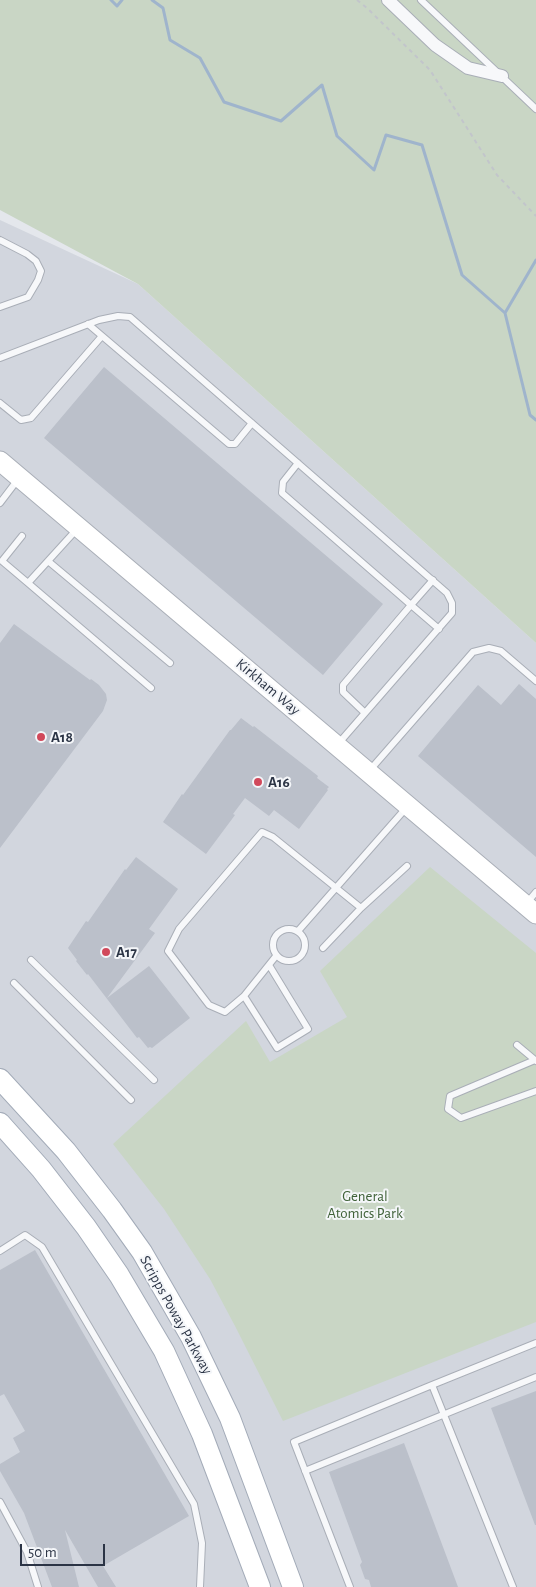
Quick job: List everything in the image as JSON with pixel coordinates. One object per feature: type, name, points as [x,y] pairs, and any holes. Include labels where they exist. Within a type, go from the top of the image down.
[{"type":"main road","name":"Kirkham Way","points":[[0,461],[408,806],[532,903]]},
{"type":"main road","name":"Scripps Poway Parkway","points":[[0,1079],[66,1151],[142,1252],[191,1337],[230,1418],[293,1587]]},
{"type":"main road","name":"Scripps Poway Parkway","points":[[0,1123],[41,1169],[86,1227],[119,1275],[164,1351],[202,1434],[260,1587]]},
{"type":"street","points":[[388,0],[435,45],[468,68],[502,76]]},
{"type":"lane","points":[[420,0],[536,108]]},
{"type":"lane","points":[[0,240],[27,254],[36,261],[41,271],[28,297],[0,307]]},
{"type":"lane","points":[[0,358],[88,324],[118,316],[130,317],[447,593],[452,603],[452,613],[337,745]]},
{"type":"lane","points":[[88,324],[230,444],[234,444],[252,424]]},
{"type":"lane","points":[[0,403],[20,420],[31,418],[102,336]]},
{"type":"lane","points":[[298,463],[283,482],[282,493],[438,629]]},
{"type":"lane","points":[[0,503],[19,477]]},
{"type":"lane","points":[[28,583],[78,527]]},
{"type":"lane","points":[[22,536],[1,562],[151,688]]},
{"type":"lane","points":[[48,561],[170,663]]},
{"type":"lane","points":[[365,713],[343,692],[343,685],[433,580]]},
{"type":"lane","points":[[368,772],[473,652],[489,648],[501,651],[536,681]]},
{"type":"lane","points":[[298,931],[408,806]]},
{"type":"lane","points":[[276,956],[244,996],[225,1012],[209,1004],[168,951],[180,930],[262,832],[273,837],[362,908]]},
{"type":"lane","points":[[324,948],[362,908],[407,866]]},
{"type":"lane","points":[[288,928],[298,931],[304,940],[302,954],[290,962],[276,956],[272,947],[274,936],[288,928]]},
{"type":"lane","points":[[31,960],[154,1080]]},
{"type":"lane","points":[[244,996],[276,1048],[308,1029],[269,965]]},
{"type":"lane","points":[[14,983],[131,1100]]},
{"type":"lane","points":[[517,1045],[535,1060],[450,1096],[448,1109],[460,1118],[536,1091]]},
{"type":"lane","points":[[0,1251],[25,1235],[42,1247],[194,1504],[202,1542],[200,1587]]},
{"type":"lane","points":[[350,1587],[294,1442],[536,1343]]},
{"type":"lane","points":[[305,1471],[536,1377]]},
{"type":"lane","points":[[432,1385],[513,1587]]},
{"type":"lane","points":[[0,1502],[27,1552],[38,1587]]},
{"type":"path","points":[[357,0],[368,8],[430,70],[497,175],[536,216]]},
{"type":"shaded area","points":[[0,220],[138,284],[536,643],[536,1587],[0,1587]]},
{"type":"green space","points":[[0,0],[536,0],[536,643],[138,284],[0,210]]},
{"type":"green space","name":"General Atomics Park","points":[[430,867],[536,953],[536,1322],[283,1421],[210,1279],[164,1209],[113,1144],[246,1021],[270,1062],[347,1017],[320,971]]},
{"type":"building","points":[[104,367],[383,604],[323,675],[44,438]]},
{"type":"building","name":"A18","points":[[14,624],[99,685],[106,694],[107,700],[103,711],[0,848],[0,643]]},
{"type":"building","points":[[519,684],[536,699],[536,857],[418,756],[478,685],[501,705]]},
{"type":"building","name":"A16","points":[[241,718],[318,776],[317,778],[329,787],[299,829],[274,810],[269,816],[245,798],[233,814],[235,815],[206,854],[163,822],[230,730]]},
{"type":"building","name":"A17","points":[[136,857],[178,889],[149,929],[155,933],[107,998],[149,966],[190,1018],[152,1048],[148,1048],[139,1037],[137,1038],[76,961],[68,948],[86,921],[88,922],[125,869]]},
{"type":"building","points":[[35,1250],[189,1516],[103,1566],[116,1587],[98,1587],[65,1530],[79,1587],[52,1587],[24,1513],[0,1471],[0,1464],[20,1452],[13,1438],[25,1431],[4,1394],[0,1396],[0,1270]]},
{"type":"building","points":[[536,1391],[536,1525],[535,1525],[491,1408]]},
{"type":"building","points":[[404,1443],[458,1587],[371,1587],[369,1580],[365,1579],[360,1565],[362,1562],[329,1472]]},
{"type":"waterway","points":[[111,0],[117,6],[122,0]]},
{"type":"waterway","points":[[152,0],[163,8],[170,40],[200,58],[224,102],[281,121],[322,85],[337,136],[374,170],[386,135],[422,145],[462,275],[505,313],[530,415],[536,420]]},
{"type":"waterway","points":[[505,313],[536,260]]},
{"type":"place","name":"A18","points":[[41,737]]},
{"type":"place","name":"A16","points":[[258,782]]},
{"type":"place","name":"A17","points":[[106,952]]}]
